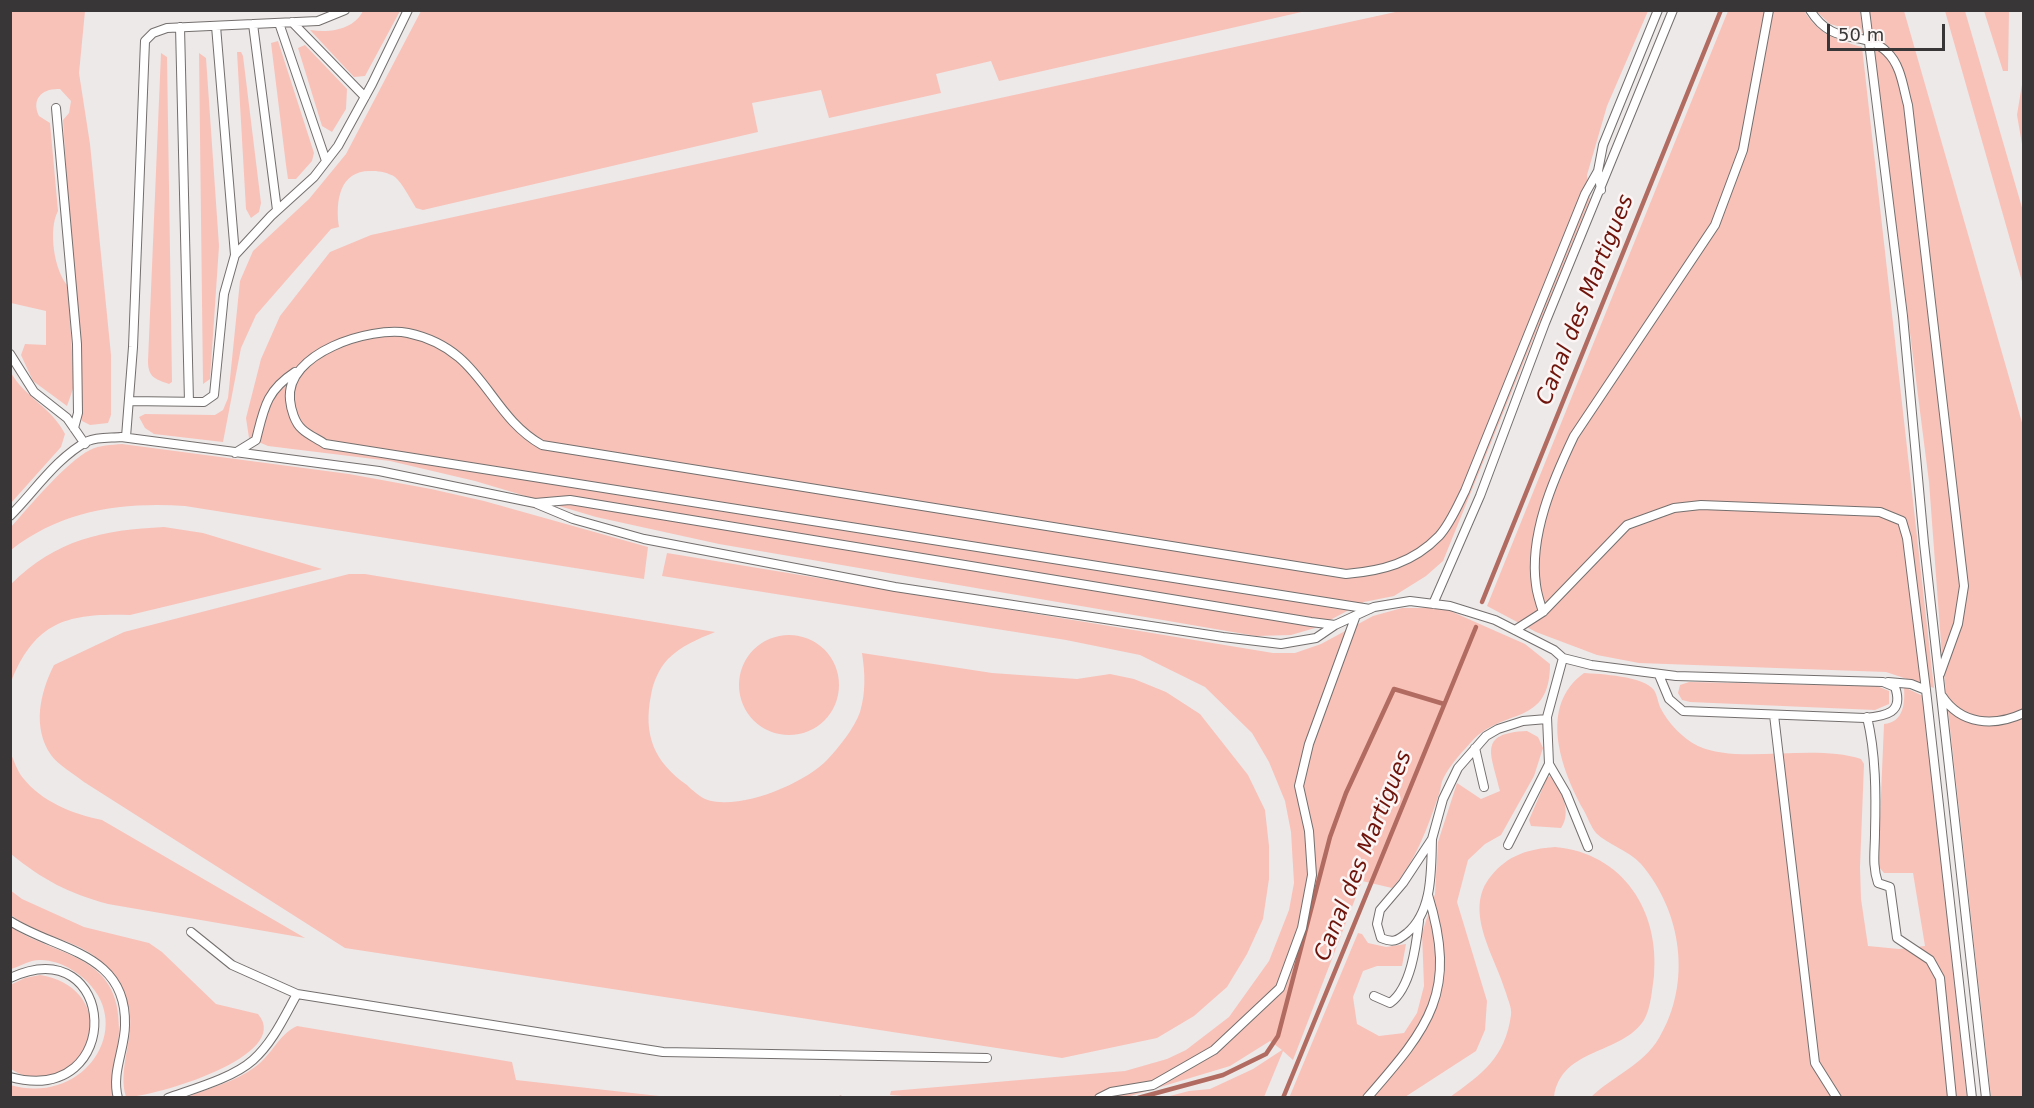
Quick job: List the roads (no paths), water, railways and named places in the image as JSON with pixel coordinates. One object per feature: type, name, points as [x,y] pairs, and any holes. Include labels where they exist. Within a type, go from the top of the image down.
[{"type":"lane","points":[[126,437],[144,41],[153,33],[180,27],[318,21],[345,10]]},
{"type":"lane","points":[[235,255],[277,210],[314,177],[326,161],[365,97],[408,10]]},
{"type":"lane","points":[[235,453],[256,440],[270,394],[279,383],[312,358],[351,339],[375,333],[407,333],[448,347],[469,366],[524,435],[542,445],[1346,574],[1377,572],[1413,558],[1441,535],[1466,491],[1585,194],[1598,171],[1603,145],[1658,10]]},
{"type":"lane","points":[[1433,604],[1480,496],[1545,323],[1601,191],[1673,10]]},
{"type":"lane","points":[[1543,612],[1536,585],[1536,554],[1557,472],[1574,436],[1715,225],[1743,150],[1769,10]]},
{"type":"lane","points":[[1810,10],[1818,23],[1836,36],[1868,42],[1887,51],[1900,71],[1908,105],[1964,586],[1958,624],[1939,678]]},
{"type":"lane","points":[[1865,10],[1902,316],[1939,678],[1986,1098]]},
{"type":"lane","points":[[292,22],[365,97]]},
{"type":"lane","points":[[279,23],[326,161]]},
{"type":"lane","points":[[253,24],[277,210]]},
{"type":"lane","points":[[129,401],[204,402],[214,395],[224,294],[235,255],[216,26]]},
{"type":"lane","points":[[180,27],[189,402]]},
{"type":"lane","points":[[56,108],[77,344],[78,413],[74,428]]},
{"type":"lane","points":[[1598,171],[1601,191]]},
{"type":"lane","points":[[10,354],[34,392],[67,418],[85,444]]},
{"type":"lane","points":[[296,371],[289,389],[291,410],[301,429],[325,444],[1370,609]]},
{"type":"lane","points":[[10,516],[59,463],[89,441],[126,437],[379,471],[535,503],[573,519],[644,539],[895,587],[1223,637],[1281,644],[1316,638],[1335,624],[1355,618],[1370,609],[1410,601],[1450,606],[1494,620],[1554,650],[1563,658],[1659,675],[1899,682],[1926,690]]},
{"type":"lane","points":[[535,503],[570,500],[1335,624]]},
{"type":"lane","points":[[1515,630],[1543,612],[1627,525],[1674,508],[1701,504],[1880,512],[1902,521],[1905,529],[1926,690],[1972,1098]]},
{"type":"lane","points":[[1099,1098],[1111,1092],[1153,1085],[1214,1050],[1281,988],[1302,928],[1312,874],[1309,831],[1299,786],[1309,744],[1355,618]]},
{"type":"lane","points":[[1563,658],[1547,719],[1549,764],[1566,793],[1588,847]]},
{"type":"lane","points":[[1659,675],[1669,699],[1683,711],[1774,715],[1882,716],[1896,706],[1899,697],[1895,687],[1883,682]]},
{"type":"lane","points":[[1941,694],[1949,706],[1963,717],[1983,722],[2008,720],[2024,713]]},
{"type":"lane","points":[[1774,715],[1815,1063],[1837,1098]]},
{"type":"lane","points":[[1867,717],[1873,743],[1873,868],[1878,883],[1890,887],[1897,938],[1911,950],[1930,960],[1940,978],[1952,1098]]},
{"type":"lane","points":[[1432,838],[1403,883],[1380,910],[1377,924],[1382,938],[1390,942],[1398,940],[1414,927],[1428,895],[1432,838],[1443,799],[1458,768],[1486,736],[1498,729],[1523,721],[1547,719]]},
{"type":"lane","points":[[1475,748],[1484,787]]},
{"type":"lane","points":[[1508,845],[1549,764]]},
{"type":"lane","points":[[1367,1098],[1400,1060],[1423,1028],[1438,991],[1442,959],[1436,920],[1428,895]]},
{"type":"lane","points":[[1374,996],[1389,1003],[1399,996],[1417,943],[1419,918]]},
{"type":"lane","points":[[10,921],[28,933],[84,954],[98,962],[118,990],[124,1006],[125,1025],[115,1087],[117,1098]]},
{"type":"lane","points":[[191,932],[232,964],[297,994],[663,1052],[987,1058]]},
{"type":"lane","points":[[10,978],[24,971],[43,970],[61,974],[77,984],[89,998],[96,1015],[96,1034],[91,1052],[80,1067],[65,1078],[47,1084],[28,1084],[10,1077]]},
{"type":"lane","points":[[168,1098],[211,1082],[252,1061],[277,1031],[297,994]]},
{"type":"waterway","name":"Canal des Martigues","points":[[1482,602],[1721,10]]},
{"type":"waterway","name":"Canal des Martigues","points":[[1283,1098],[1476,627]]},
{"type":"waterway","points":[[1138,1098],[1223,1075],[1266,1054],[1278,1036],[1330,837],[1346,793],[1394,689],[1444,704]]}]
